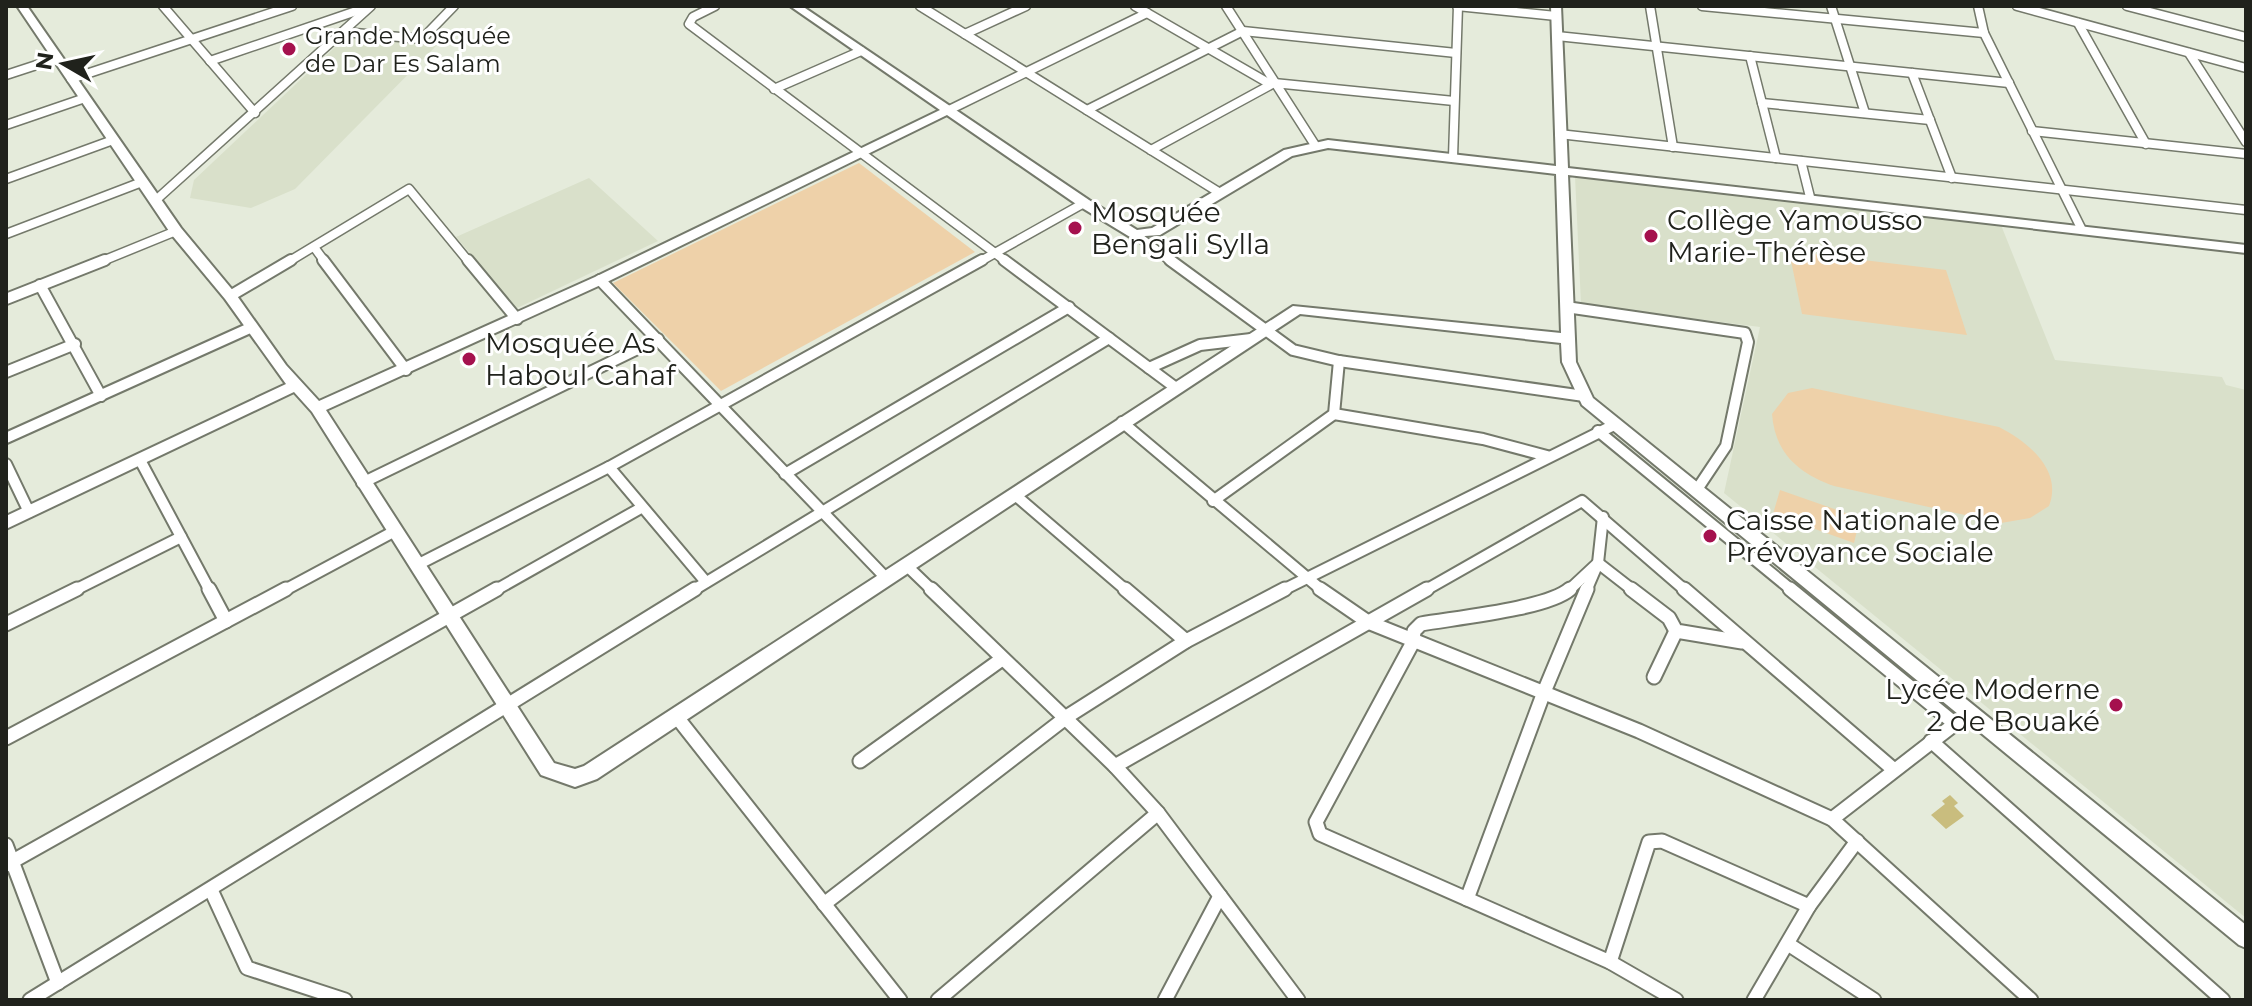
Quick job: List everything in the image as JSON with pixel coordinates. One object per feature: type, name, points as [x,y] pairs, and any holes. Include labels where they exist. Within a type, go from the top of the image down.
[{"type":"street","points":[[22,6],[176,231],[317,408],[393,532],[451,616],[548,769],[575,778],[590,773],[1300,308],[1568,339]]},
{"type":"street","points":[[163,6],[189,40],[255,113]]},
{"type":"street","points":[[71,79],[292,6]]},
{"type":"street","points":[[210,61],[371,6]]},
{"type":"street","points":[[156,200],[371,6]]},
{"type":"street","points":[[344,32],[422,39],[454,6]]},
{"type":"street","points":[[715,6],[693,17],[689,24],[1176,388]]},
{"type":"street","points":[[795,6],[1084,203],[1135,234],[1260,335],[1293,350],[1339,361],[1584,396]]},
{"type":"street","points":[[920,6],[1220,193]]},
{"type":"street","points":[[965,34],[1026,6]]},
{"type":"street","points":[[1135,6],[1272,84],[1454,101]]},
{"type":"street","points":[[1226,6],[1272,84],[1315,145]]},
{"type":"street","points":[[1453,157],[1458,6],[1556,11],[1568,339],[1574,378],[1584,396],[1606,428],[1954,723]]},
{"type":"street","points":[[1650,6],[1673,147]]},
{"type":"street","points":[[1702,6],[1984,33]]},
{"type":"street","points":[[1831,6],[1865,113]]},
{"type":"street","points":[[1978,6],[1984,33],[2081,228]]},
{"type":"street","points":[[2017,6],[2246,68]]},
{"type":"street","points":[[2127,6],[2246,37]]},
{"type":"street","points":[[317,408],[600,280],[1147,13]]},
{"type":"street","points":[[2078,23],[2146,144]]},
{"type":"street","points":[[1087,110],[1243,31],[1456,53]]},
{"type":"street","points":[[1557,36],[2009,83]]},
{"type":"street","points":[[774,89],[861,51]]},
{"type":"street","points":[[2189,53],[2246,142]]},
{"type":"street","points":[[1750,56],[1776,158]]},
{"type":"street","points":[[6,75],[58,58]]},
{"type":"street","points":[[1912,73],[1952,178]]},
{"type":"street","points":[[1151,150],[1272,84]]},
{"type":"street","points":[[6,125],[85,98]]},
{"type":"street","points":[[1762,103],[1930,120]]},
{"type":"street","points":[[2032,131],[2246,154]]},
{"type":"street","points":[[1559,134],[2246,210]]},
{"type":"street","points":[[6,179],[113,140]]},
{"type":"street","points":[[1135,234],[1155,232],[1288,153],[1315,145],[1561,169],[2246,249]]},
{"type":"street","points":[[1801,161],[1810,197]]},
{"type":"street","points":[[6,234],[142,182]]},
{"type":"street","points":[[230,296],[409,189],[517,319]]},
{"type":"street","points":[[417,565],[609,467],[1084,203]]},
{"type":"street","points":[[6,299],[176,231]]},
{"type":"street","points":[[314,247],[406,370]]},
{"type":"street","points":[[600,280],[886,578]]},
{"type":"street","points":[[40,285],[101,396]]},
{"type":"street","points":[[785,474],[1069,307]]},
{"type":"street","points":[[1566,307],[1745,333],[1748,342],[1726,446],[1696,491]]},
{"type":"street","points":[[6,438],[252,327]]},
{"type":"street","points":[[1149,368],[1200,345],[1260,335]]},
{"type":"street","points":[[30,1000],[505,705],[1109,338]]},
{"type":"street","points":[[362,483],[658,339]]},
{"type":"street","points":[[6,372],[75,344]]},
{"type":"street","points":[[1334,414],[1339,361]]},
{"type":"street","points":[[6,523],[296,385]]},
{"type":"street","points":[[1213,501],[1334,414],[1483,439],[1547,456]]},
{"type":"street","points":[[1122,422],[1305,578],[1368,622],[1639,731],[1832,819],[2031,1000]]},
{"type":"street","points":[[1606,428],[1696,491],[2246,938]]},
{"type":"street","points":[[824,904],[1068,716],[1186,641],[1606,428]]},
{"type":"street","points":[[140,460],[226,621]]},
{"type":"street","points":[[6,464],[29,512]]},
{"type":"street","points":[[609,467],[706,582]]},
{"type":"street","points":[[1014,494],[1186,641]]},
{"type":"street","points":[[1115,766],[1579,501],[1586,501],[1742,642],[1893,769]]},
{"type":"street","points":[[10,863],[641,508]]},
{"type":"street","points":[[1467,899],[1544,692],[1598,563],[1603,517]]},
{"type":"street","points":[[6,738],[393,532]]},
{"type":"street","points":[[6,624],[181,537]]},
{"type":"street","points":[[1598,563],[1669,618],[1676,631]]},
{"type":"street","points":[[1598,563],[1563,595],[1421,624],[1414,631],[1413,642],[1316,827],[1320,834],[1610,962],[1676,1000]]},
{"type":"street","points":[[906,565],[1002,659],[1068,716],[1158,813],[1298,1000]]},
{"type":"street","points":[[1676,631],[1742,642]]},
{"type":"street","points":[[1654,677],[1676,631]]},
{"type":"street","points":[[860,761],[1002,659]]},
{"type":"street","points":[[1832,819],[1969,713]]},
{"type":"street","points":[[676,716],[900,1000]]},
{"type":"street","points":[[1931,741],[2223,1000]]},
{"type":"street","points":[[938,1000],[1158,813]]},
{"type":"street","points":[[1610,962],[1649,842],[1662,841],[1809,906]]},
{"type":"street","points":[[1754,1000],[1809,906],[1857,841]]},
{"type":"street","points":[[6,845],[10,863],[58,983]]},
{"type":"street","points":[[211,890],[227,931],[247,968],[345,1000]]},
{"type":"street","points":[[1165,1000],[1220,896]]},
{"type":"street","points":[[1788,944],[1874,1000]]},
{"type":"shaded area","points":[[349,34],[440,42],[295,189],[251,208],[190,198],[194,180]]},
{"type":"shaded area","points":[[859,163],[975,252],[721,391],[613,283]]},
{"type":"shaded area","name":"Lycée Moderne 2 de Bouaké","points":[[1575,176],[2001,225],[2055,360],[2222,377],[2226,385],[2246,390],[2246,918],[1724,493],[1760,327],[1581,304]]},
{"type":"shaded area","points":[[589,178],[658,241],[517,308],[456,237]]},
{"type":"shaded area","points":[[1789,251],[1946,270],[1967,335],[1802,314]]},
{"type":"shaded area","points":[[1812,388],[1999,427],[2031,449],[2047,469],[2052,493],[2049,506],[2030,518],[2001,523],[1821,481],[1799,468],[1783,450],[1772,414],[1788,393]]},
{"type":"shaded area","points":[[1780,490],[1860,518],[1854,543],[1773,514]]},
{"type":"building","points":[[1950,795],[1958,803],[1954,806],[1964,816],[1946,829],[1931,815],[1945,804],[1942,801]]},
{"type":"place","name":"Grande Mosquée de Dar Es Salam","points":[[289,49]]},
{"type":"place","name":"Mosquée Bengali Sylla","points":[[1075,228]]},
{"type":"place","name":"Collège Yamousso Marie-Thérèse","points":[[1651,236]]},
{"type":"place","name":"Mosquée As Haboul Cahaf","points":[[469,359]]},
{"type":"place","name":"Caisse Nationale de Prévoyance Sociale","points":[[1710,536]]},
{"type":"place","name":"Lycée Moderne 2 de Bouaké","points":[[2116,705]]}]
